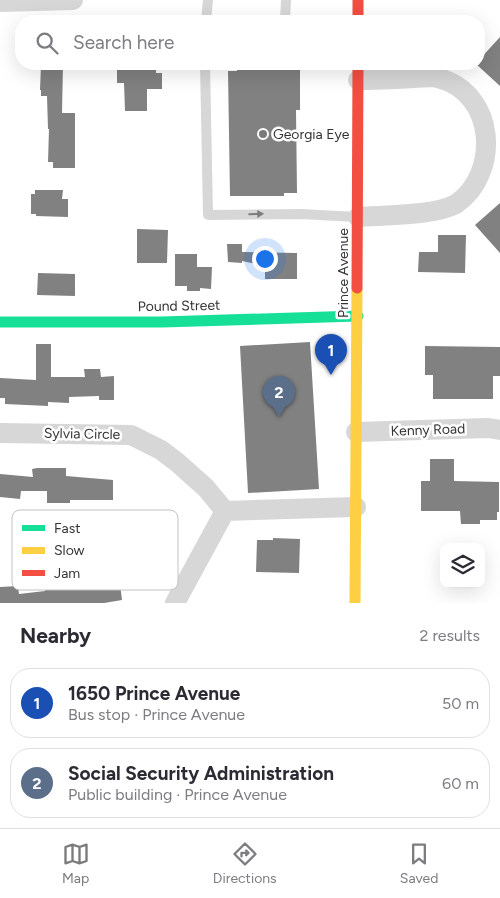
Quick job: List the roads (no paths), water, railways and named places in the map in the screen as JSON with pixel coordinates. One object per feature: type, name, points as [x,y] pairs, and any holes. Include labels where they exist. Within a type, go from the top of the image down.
[{"type":"main road","points":[[358,0],[358,15]]},
{"type":"main road","name":"Prince Avenue","points":[[355,603],[358,72]]},
{"type":"main road","name":"Pound Street","points":[[0,322],[162,322],[358,316]]},
{"type":"street","points":[[0,2],[73,0]]},
{"type":"street","points":[[358,72],[436,78],[455,84],[468,94],[481,110],[488,127],[491,146],[488,163],[480,181],[456,204],[426,212],[358,217]]},
{"type":"street","name":"Kenny Road","points":[[356,432],[488,428],[500,430]]},
{"type":"street","name":"Sylvia Circle","points":[[0,432],[131,436],[162,450],[206,488],[225,511]]},
{"type":"street","points":[[175,603],[225,511],[356,508]]},
{"type":"lane","points":[[207,15],[208,0]]},
{"type":"lane","points":[[285,15],[286,0]]},
{"type":"lane","points":[[205,70],[208,215],[301,214],[358,217]]},
{"type":"place","name":"Georgia Eye","points":[[263,134]]},
{"type":"place","name":"1650 Prince Avenue","points":[[331,375]]},
{"type":"place","name":"Social Security Administration","points":[[279,417]]}]
